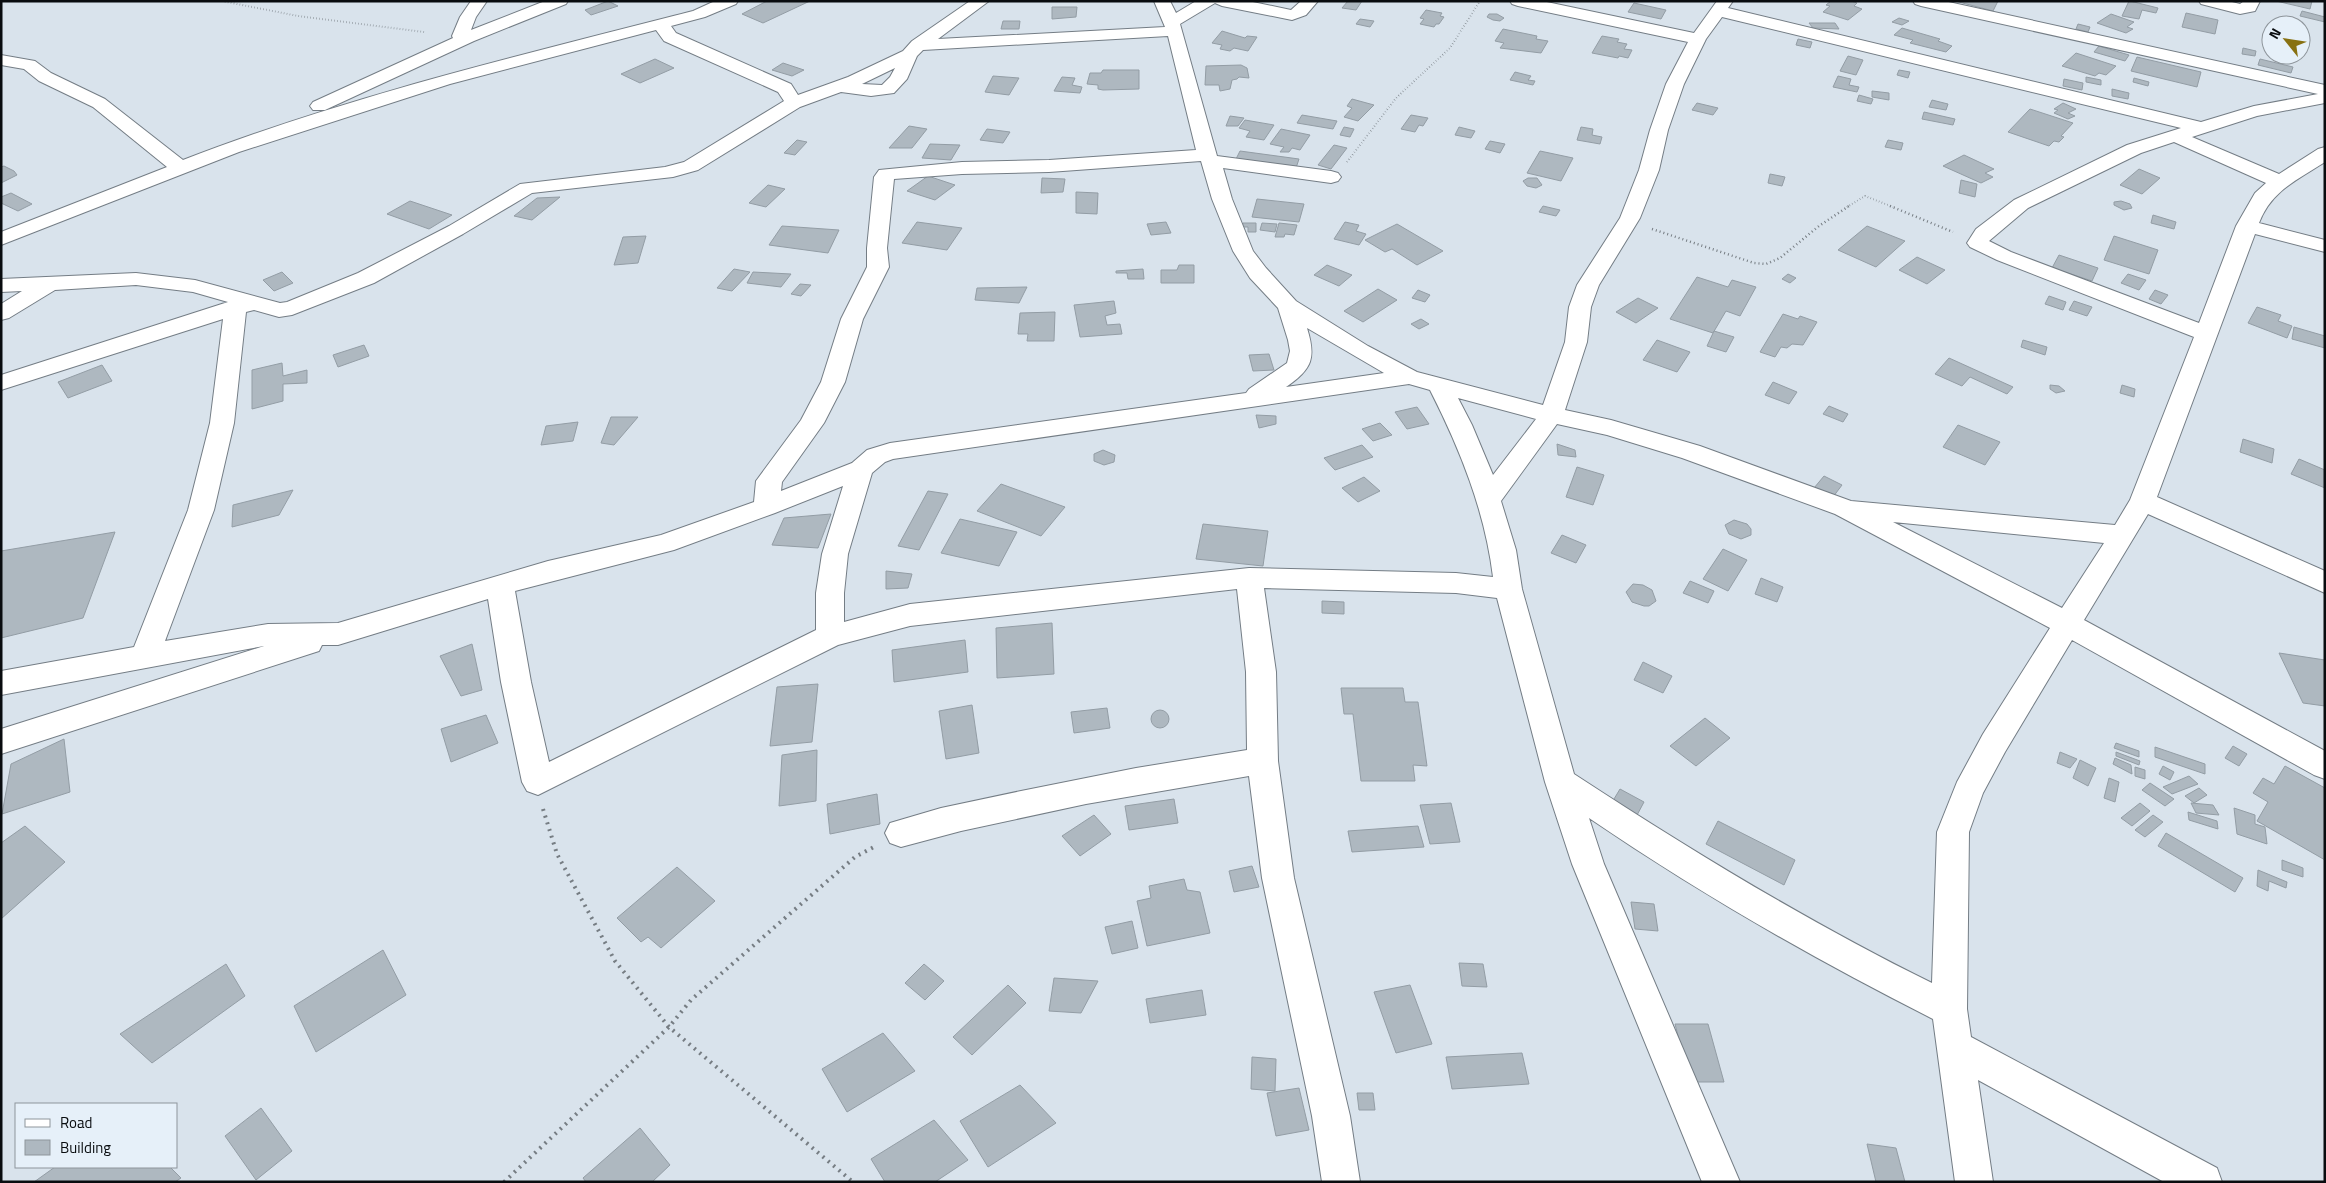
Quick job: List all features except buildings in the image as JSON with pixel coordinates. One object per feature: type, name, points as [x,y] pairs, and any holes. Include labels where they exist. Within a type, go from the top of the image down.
[{"type":"street","points":[[464,37],[468,17],[479,1]]},
{"type":"street","points":[[1,239],[232,148],[464,37],[560,1]]},
{"type":"street","points":[[232,148],[444,80],[699,14],[730,1]]},
{"type":"street","points":[[1162,1],[1173,27],[1222,199],[1243,251],[1258,273],[1288,306],[1360,351],[1409,377],[1509,406],[1611,428],[1691,452],[1844,508],[2068,624],[2325,766]]},
{"type":"street","points":[[914,50],[1173,27],[1208,1]]},
{"type":"street","points":[[1222,1],[1292,15],[1300,12],[1310,1]]},
{"type":"street","points":[[1518,1],[1609,14],[1698,39]]},
{"type":"street","points":[[1921,1],[2325,90]]},
{"type":"street","points":[[2207,1],[2245,9],[2249,8],[2252,1]]},
{"type":"street","points":[[1,286],[136,279],[195,286],[245,305],[280,310],[292,308],[348,285],[456,230],[527,188],[680,171],[794,103],[834,88],[878,90],[891,87],[900,78],[914,50],[968,6]]},
{"type":"street","points":[[1488,500],[1552,414],[1576,342],[1583,298],[1592,279],[1628,221],[1649,170],[1659,130],[1675,84],[1698,39],[1721,6],[2199,127]]},
{"type":"street","points":[[661,24],[668,36],[677,41],[785,88],[794,103]]},
{"type":"street","points":[[1,60],[28,65],[45,77],[99,103],[182,169]]},
{"type":"street","points":[[2207,334],[2004,256],[1977,243],[1983,233],[2021,204],[2134,149],[2199,127],[2274,106],[2325,98]]},
{"type":"street","points":[[2173,135],[2304,172]]},
{"type":"street","points":[[766,507],[769,481],[812,424],[833,382],[852,319],[878,267],[877,248],[884,177],[886,174],[953,169],[1209,158],[1331,177]]},
{"type":"street","points":[[1974,1182],[1953,1048],[1949,1009],[1953,832],[1968,791],[1994,743],[2142,501],[2207,334],[2246,226],[2262,197],[2304,172]]},
{"type":"street","points":[[2246,226],[2325,246]]},
{"type":"street","points":[[1,313],[55,282]]},
{"type":"street","points":[[1,383],[245,305]]},
{"type":"street","points":[[146,655],[201,510],[222,423],[245,305]]},
{"type":"street","points":[[1246,400],[1294,372],[1302,358],[1302,344],[1288,306]]},
{"type":"street","points":[[1,742],[338,634],[548,571],[665,543],[766,507],[861,470],[876,456],[909,448],[1409,377]]},
{"type":"street","points":[[1439,386],[1464,433],[1478,466],[1503,550],[1508,589],[1561,782],[1588,864],[1721,1182]]},
{"type":"street","points":[[830,636],[830,593],[835,554],[861,470]]},
{"type":"street","points":[[2142,501],[2325,583]]},
{"type":"street","points":[[1844,508],[2121,535]]},
{"type":"street","points":[[500,586],[516,682],[538,782],[830,636],[910,615],[1249,578],[1456,583],[1508,589]]},
{"type":"street","points":[[1249,578],[1261,672],[1263,761],[1278,878],[1331,1116],[1341,1182]]},
{"type":"street","points":[[1,683],[146,655],[268,635],[338,634]]},
{"type":"street","points":[[901,833],[950,818],[1126,783],[1263,761]]},
{"type":"street","points":[[1561,782],[1640,836],[1870,971],[1949,1009]]},
{"type":"street","points":[[1953,1048],[2203,1182]]},
{"type":"path","points":[[222,1],[298,16],[464,37]]},
{"type":"path","points":[[1331,177],[1337,173],[1358,149],[1396,98],[1450,48],[1480,1]]},
{"type":"path","points":[[1628,221],[1754,263],[1766,264],[1780,258],[1819,226],[1865,196],[1977,243]]},
{"type":"path","points":[[538,782],[543,808],[557,854],[615,961],[669,1027],[853,1182]]},
{"type":"path","points":[[504,1182],[669,1027],[690,1000],[855,857],[901,833]]}]
